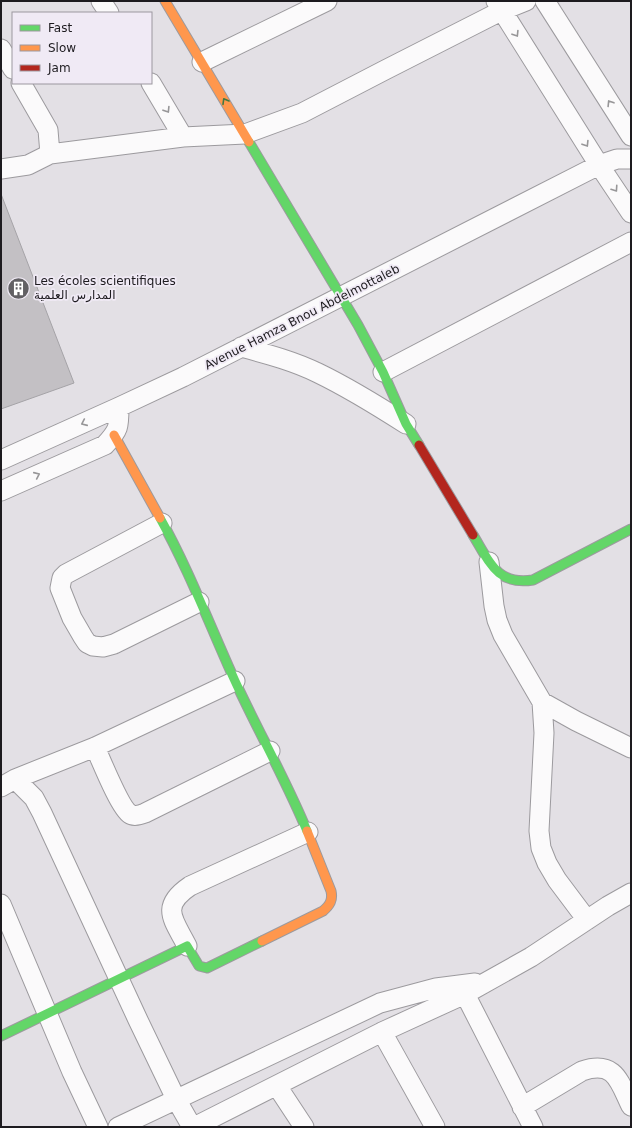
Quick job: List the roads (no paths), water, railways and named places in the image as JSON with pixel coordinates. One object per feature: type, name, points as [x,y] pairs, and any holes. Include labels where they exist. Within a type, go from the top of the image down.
[{"type":"street","points":[[101,1],[108,12]]},
{"type":"street","points":[[165,1],[341,297],[383,372],[406,424],[489,562],[497,572],[507,580],[514,582],[533,580],[631,529]]},
{"type":"street","points":[[202,62],[327,1]]},
{"type":"street","points":[[1,169],[28,165],[50,154],[183,137],[245,134],[302,113],[385,70],[499,6],[526,1]]},
{"type":"street","points":[[546,1],[631,136]]},
{"type":"street","points":[[499,6],[599,165],[631,212]]},
{"type":"street","points":[[1,49],[12,67]]},
{"type":"street","points":[[22,84],[48,130],[50,154]]},
{"type":"street","points":[[152,84],[183,137]]},
{"type":"street","name":"Avenue Hamza Bnou Abdelmottaleb","points":[[1,460],[119,408],[341,297],[599,165],[617,159],[631,158]]},
{"type":"street","points":[[383,372],[631,242]]},
{"type":"street","points":[[242,347],[270,355],[317,372],[350,389],[406,424]]},
{"type":"street","points":[[1,491],[105,445],[118,428],[119,408]]},
{"type":"street","points":[[114,435],[177,549],[235,681],[294,800],[308,832],[333,894],[331,904],[328,908],[221,962],[207,968],[199,966],[187,946],[171,912],[172,903],[181,892],[190,886],[308,832]]},
{"type":"street","points":[[162,523],[66,574],[62,578],[60,588],[72,618],[87,643],[93,646],[103,647],[127,638],[200,602]]},
{"type":"street","points":[[489,562],[497,620],[503,635],[542,702],[544,733],[539,831],[541,848],[547,863],[554,874],[587,920]]},
{"type":"street","points":[[8,783],[95,747],[235,681]]},
{"type":"street","points":[[542,702],[576,721],[631,748]]},
{"type":"street","points":[[95,747],[122,805],[130,814],[134,816],[145,813],[270,751]]},
{"type":"street","points":[[8,783],[34,798],[176,1099],[193,1127],[382,1032],[465,994],[531,957],[631,893]]},
{"type":"street","points":[[1,904],[46,1012],[98,1127]]},
{"type":"street","points":[[1,1036],[46,1012],[187,946]]},
{"type":"street","points":[[118,1127],[380,1003],[436,988],[485,982]]},
{"type":"street","points":[[465,994],[533,1127]]},
{"type":"street","points":[[382,1032],[435,1127]]},
{"type":"street","points":[[522,1107],[582,1071],[593,1068],[600,1068],[614,1073],[621,1083],[631,1106]]},
{"type":"street","points":[[277,1086],[304,1127]]},
{"type":"place","name":"Les écoles scientifiques المدارس العلمية","points":[[19,288]]}]
